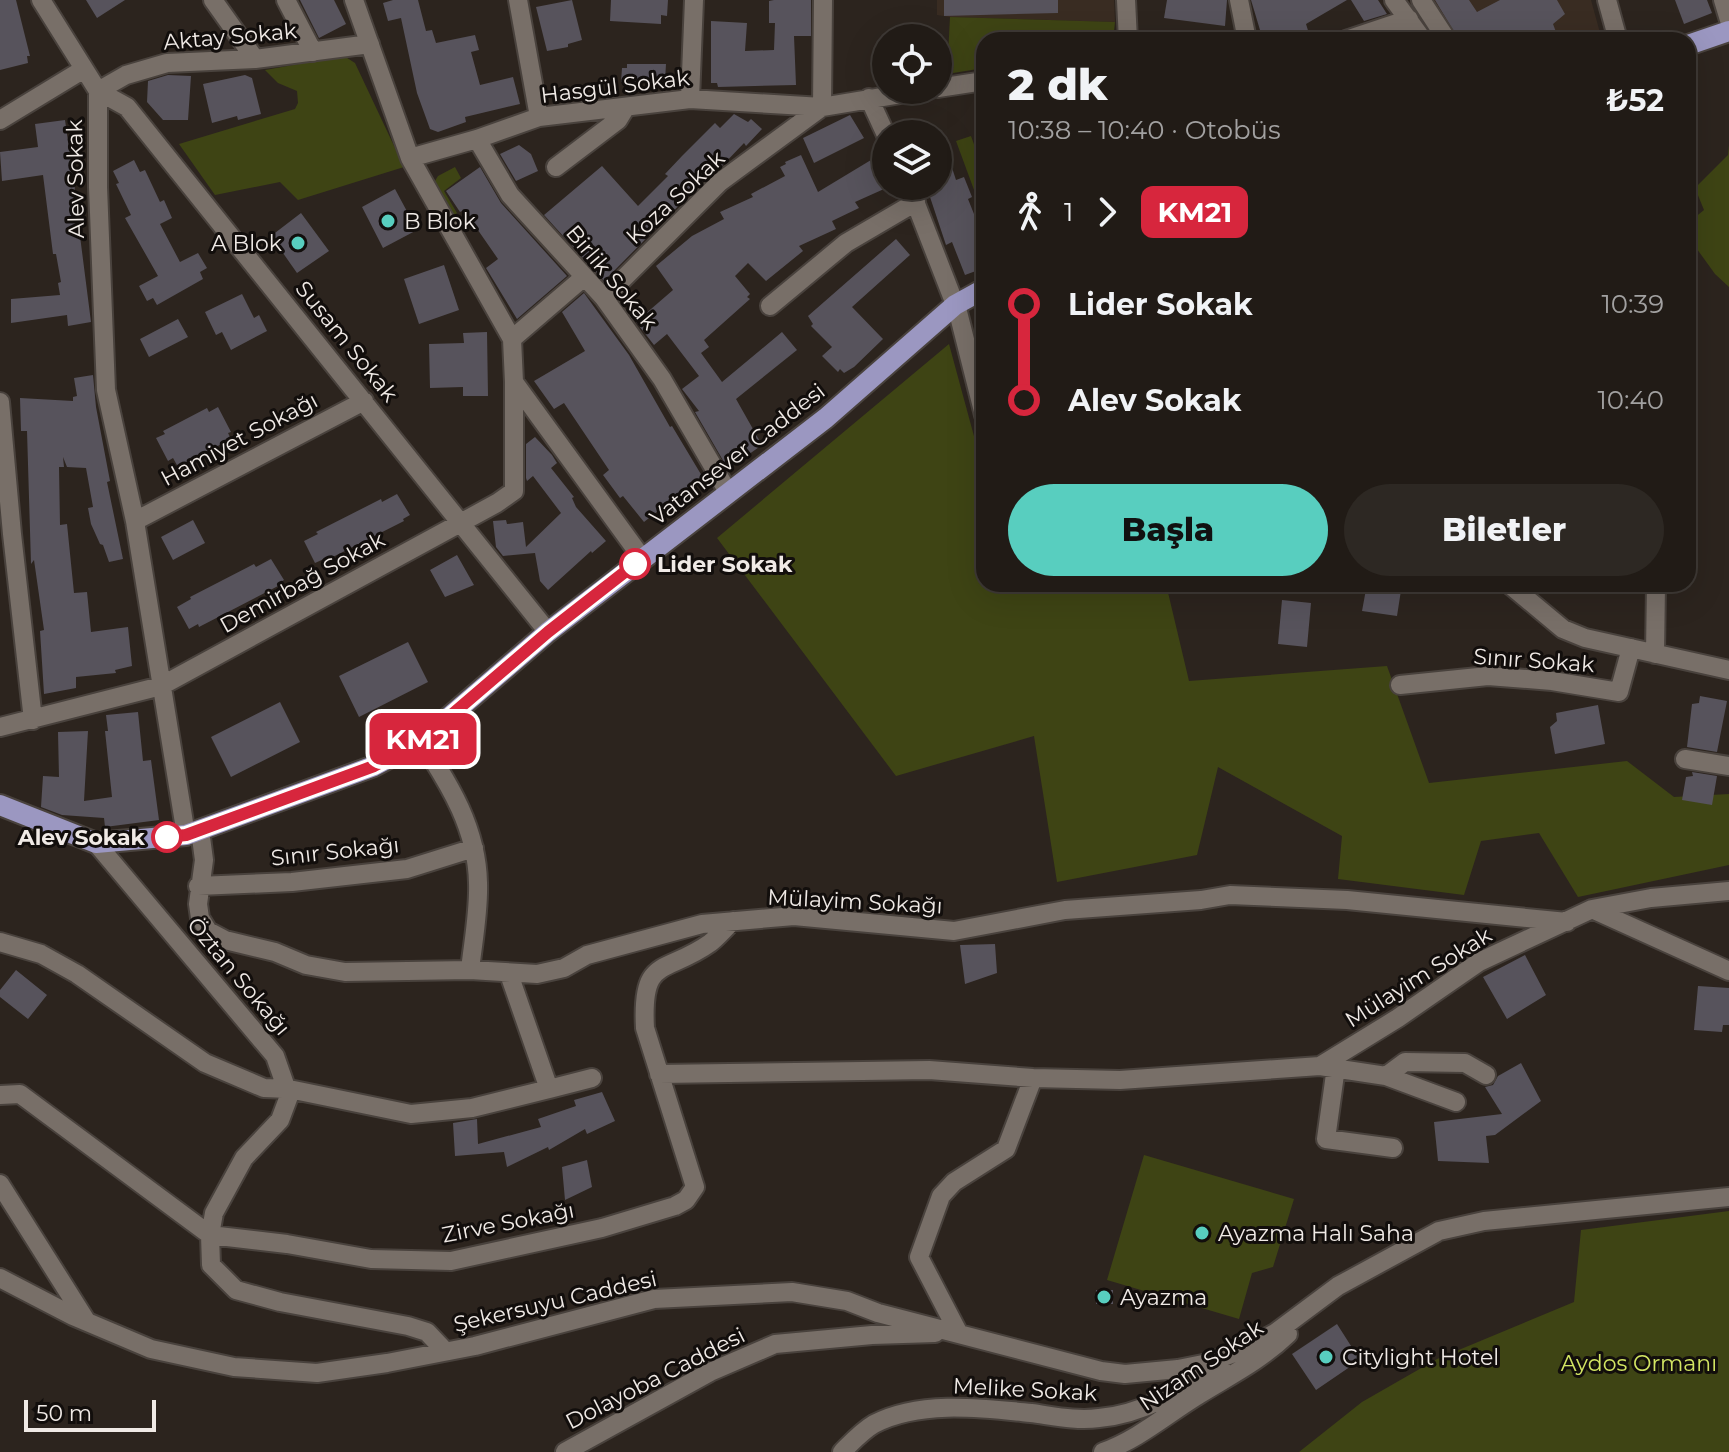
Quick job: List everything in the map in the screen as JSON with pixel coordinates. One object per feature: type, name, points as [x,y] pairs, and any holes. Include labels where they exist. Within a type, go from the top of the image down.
[{"type":"main road","points":[[1696,42],[1729,31]]},
{"type":"main road","name":"Vatansever Caddesi","points":[[0,805],[96,843],[193,832],[374,766],[421,741],[548,632],[826,418],[955,305],[976,293]]},
{"type":"street","points":[[41,0],[98,91]]},
{"type":"street","points":[[213,0],[255,59]]},
{"type":"street","points":[[286,0],[313,52]]},
{"type":"street","points":[[354,0],[410,158],[512,339],[514,382],[642,558]]},
{"type":"street","points":[[518,0],[539,117]]},
{"type":"street","points":[[690,99],[694,0]]},
{"type":"street","points":[[822,107],[823,0]]},
{"type":"street","points":[[1126,0],[1128,32]]},
{"type":"street","points":[[1239,0],[1245,32]]},
{"type":"street","points":[[1394,0],[1418,32]]},
{"type":"street","points":[[1421,0],[1442,32]]},
{"type":"street","points":[[1607,0],[1616,32]]},
{"type":"street","points":[[1723,0],[1729,20]]},
{"type":"street","points":[[1370,32],[1409,19]]},
{"type":"street","name":"Aktay Sokak","points":[[98,91],[126,75],[167,63],[255,59],[370,44]]},
{"type":"street","points":[[0,120],[84,69]]},
{"type":"street","points":[[952,86],[976,82]]},
{"type":"street","name":"Susam Sokak","points":[[98,91],[127,107],[548,632]]},
{"type":"street","name":"Alev Sokak","points":[[98,91],[98,187],[106,390],[135,521],[161,686],[193,832]]},
{"type":"street","points":[[869,98],[879,120]]},
{"type":"street","name":"Hasgül Sokak","points":[[410,158],[539,117],[690,99],[822,107],[872,98]]},
{"type":"street","points":[[556,167],[618,120],[626,107]]},
{"type":"street","name":"Koza Sokak","points":[[604,298],[720,182],[822,107]]},
{"type":"street","name":"Birlik Sokak","points":[[477,139],[510,195],[604,298],[662,379],[728,492]]},
{"type":"street","points":[[770,306],[846,243],[905,200]]},
{"type":"street","points":[[915,200],[955,305],[976,384]]},
{"type":"street","points":[[512,339],[583,278]]},
{"type":"street","name":"Demirbağ Sokak","points":[[0,727],[161,686],[486,510],[514,491],[514,382]]},
{"type":"street","name":"Hamiyet Sokağı","points":[[135,521],[364,401]]},
{"type":"street","points":[[0,402],[33,720]]},
{"type":"street","points":[[1519,592],[1563,629],[1585,638],[1729,670]]},
{"type":"street","points":[[1655,654],[1656,592]]},
{"type":"street","name":"Sınır Sokak","points":[[1400,685],[1488,676],[1552,681],[1619,692],[1631,648]]},
{"type":"street","points":[[421,741],[454,791],[472,837],[478,883],[470,970]]},
{"type":"street","points":[[1685,759],[1729,766]]},
{"type":"street","name":"Mülayim Sokağı","points":[[193,832],[204,860],[198,886],[200,918],[208,931],[225,940],[275,952],[306,965],[345,972],[470,970],[537,974],[564,968],[587,955],[702,924],[794,916],[954,931],[1065,910],[1230,895],[1347,900],[1567,922]]},
{"type":"street","name":"Öztan Sokağı","points":[[96,843],[275,1056],[289,1089]]},
{"type":"street","name":"Sınır Sokağı","points":[[198,886],[292,882],[392,871],[474,848]]},
{"type":"street","name":"Mülayim Sokak","points":[[1328,1067],[1479,962],[1592,909],[1651,898],[1729,891]]},
{"type":"street","points":[[1592,909],[1729,971]]},
{"type":"street","name":"Zirve Sokağı","points":[[0,1095],[20,1094],[210,1235],[371,1259],[451,1261],[602,1228],[675,1206],[686,1200],[695,1187],[645,1028],[644,1004],[648,985],[659,968],[709,943],[733,921]]},
{"type":"street","points":[[0,942],[41,954],[77,974],[205,1063],[264,1088],[289,1089],[411,1114],[472,1108],[592,1078]]},
{"type":"street","points":[[509,974],[549,1089]]},
{"type":"street","points":[[1386,1076],[1405,1062],[1465,1063],[1486,1075]]},
{"type":"street","points":[[659,1074],[929,1070],[1033,1078],[1120,1080],[1328,1067],[1386,1076],[1456,1102]]},
{"type":"street","points":[[1328,1067],[1326,1139],[1393,1148]]},
{"type":"street","points":[[958,1332],[919,1257],[941,1196],[954,1182],[1006,1149],[1033,1078]]},
{"type":"street","points":[[289,1089],[280,1120],[244,1158],[214,1213],[210,1235],[211,1265],[236,1290],[280,1302],[408,1326],[427,1332],[445,1351]]},
{"type":"street","points":[[0,1184],[87,1322]]},
{"type":"street","points":[[1249,1347],[1275,1333],[1338,1286],[1439,1231],[1484,1221],[1729,1197]]},
{"type":"street","name":"Şekersuyu Caddesi","points":[[0,1278],[87,1322],[151,1349],[248,1368],[317,1373],[475,1346],[654,1299],[792,1292],[833,1299],[1101,1371],[1125,1374],[1193,1366],[1249,1347]]},
{"type":"street","name":"Nizam Sokak","points":[[1103,1452],[1149,1429],[1200,1394],[1253,1364],[1272,1350],[1316,1302]]},
{"type":"street","name":"Dolayoba Caddesi","points":[[565,1452],[710,1372],[775,1344],[872,1335],[958,1332]]},
{"type":"street","name":"Melike Sokak","points":[[842,1452],[873,1425],[916,1411],[993,1409],[1074,1419],[1123,1414],[1184,1389],[1249,1347]]},
{"type":"shaded area","points":[[937,0],[1114,0],[1115,22],[950,17],[937,15]]},
{"type":"shaded area","points":[[1412,0],[1591,0],[1600,32],[1434,32]]},
{"type":"green space","points":[[950,17],[1115,22],[1114,32],[976,32],[976,69],[952,73]]},
{"type":"green space","points":[[344,56],[355,63],[404,167],[298,200],[280,182],[215,195],[179,144],[295,109],[297,91],[278,83],[265,70]]},
{"type":"green space","points":[[971,136],[976,150],[976,195],[956,141]]},
{"type":"green space","points":[[1729,145],[1729,287],[1696,248],[1696,216],[1704,210],[1696,187],[1728,155]]},
{"type":"green space","points":[[455,167],[461,178],[444,191],[457,213],[454,215],[435,181]]},
{"type":"green space","points":[[949,344],[976,444],[976,592],[1168,592],[1189,681],[1387,666],[1429,783],[1627,761],[1674,797],[1729,794],[1729,865],[1578,897],[1539,833],[1481,841],[1464,895],[1338,879],[1342,836],[1218,767],[1197,855],[1057,882],[1034,736],[896,776],[717,538]]},
{"type":"green space","name":"Ayazma Halı Saha","points":[[1144,1155],[1294,1199],[1273,1267],[1252,1273],[1239,1319],[1107,1280]]},
{"type":"green space","name":"Aydos Ormanı","points":[[1729,1211],[1729,1452],[1299,1452],[1362,1402],[1437,1359],[1574,1302],[1581,1230]]},
{"type":"building","points":[[0,0],[16,0],[30,56],[27,56],[28,63],[0,70]]},
{"type":"building","points":[[86,0],[125,0],[97,18]]},
{"type":"building","points":[[300,0],[334,0],[346,24],[319,38]]},
{"type":"building","points":[[418,0],[426,31],[432,30],[436,43],[475,35],[479,50],[471,52],[480,85],[513,77],[520,104],[465,117],[466,122],[438,132],[430,129],[417,93],[401,18],[388,21],[383,3]]},
{"type":"building","points":[[572,0],[582,40],[568,44],[568,47],[547,51],[536,7]]},
{"type":"building","points":[[611,0],[668,0],[667,16],[661,15],[661,24],[610,21]]},
{"type":"building","points":[[811,0],[811,36],[794,36],[796,85],[718,87],[717,83],[711,83],[711,21],[747,23],[745,51],[774,50],[775,23],[769,23],[769,1]]},
{"type":"building","points":[[944,0],[1058,0],[1058,13],[944,16]]},
{"type":"building","points":[[1167,0],[1227,0],[1225,26],[1164,18]]},
{"type":"building","points":[[1251,0],[1347,0],[1306,24],[1308,32],[1261,32]]},
{"type":"building","points":[[1351,0],[1378,0],[1387,14],[1364,21]]},
{"type":"building","points":[[1435,0],[1469,0],[1477,12],[1500,0],[1557,0],[1565,14],[1553,24],[1556,32],[1454,32]]},
{"type":"building","points":[[1675,0],[1707,0],[1712,13],[1684,24]]},
{"type":"building","points":[[627,64],[666,64],[665,81],[621,82],[622,68],[627,68]]},
{"type":"building","points":[[168,75],[191,76],[188,120],[163,120],[147,102],[148,81]]},
{"type":"building","points":[[245,75],[252,78],[261,114],[212,123],[203,84]]},
{"type":"building","points":[[734,114],[748,122],[751,119],[762,129],[722,166],[720,164],[604,281],[544,215],[602,166],[638,206],[715,123],[720,128]]},
{"type":"building","points":[[850,115],[864,138],[814,163],[803,138]]},
{"type":"building","points":[[65,120],[91,322],[68,326],[67,315],[11,323],[11,299],[60,295],[58,283],[61,282],[56,254],[53,254],[43,175],[2,181],[0,152],[38,147],[35,124]]},
{"type":"building","points":[[519,145],[531,154],[538,171],[516,181],[500,154]]},
{"type":"building","points":[[801,155],[818,192],[871,160],[872,194],[855,202],[859,208],[832,221],[836,229],[799,246],[803,251],[766,281],[748,263],[735,276],[750,294],[747,297],[750,299],[704,340],[709,347],[701,353],[722,382],[782,332],[797,350],[736,399],[762,445],[728,469],[695,412],[699,411],[682,389],[699,376],[667,334],[654,345],[636,322],[673,290],[656,266],[692,236],[724,219],[720,212],[753,197],[751,194],[785,176],[780,167]]},
{"type":"building","points":[[134,160],[140,172],[145,170],[160,202],[164,200],[172,218],[160,224],[180,262],[198,253],[207,268],[200,272],[203,279],[157,305],[153,298],[147,301],[139,286],[158,276],[125,218],[131,215],[113,171]]},
{"type":"building","points":[[480,167],[501,203],[567,276],[517,319],[486,268],[498,259],[464,210],[460,212],[446,191]]},
{"type":"building","points":[[952,168],[956,180],[964,177],[972,197],[968,199],[976,219],[976,271],[965,275],[952,242],[946,245],[931,200],[952,200]]},
{"type":"building","name":"B Blok","points":[[395,189],[417,230],[383,248],[362,207]]},
{"type":"building","name":"A Blok","points":[[301,213],[329,251],[297,273],[271,236]]},
{"type":"building","points":[[896,239],[910,255],[852,307],[883,339],[854,367],[844,373],[840,369],[838,372],[822,356],[832,347],[811,326],[813,324],[808,316]]},
{"type":"building","points":[[444,265],[459,310],[419,324],[404,279]]},
{"type":"building","points":[[584,293],[629,355],[705,481],[644,522],[603,475],[609,470],[564,403],[554,409],[534,381],[585,351],[562,312]]},
{"type":"building","points":[[242,294],[254,318],[259,315],[267,331],[231,350],[222,332],[216,335],[205,312]]},
{"type":"building","points":[[178,319],[188,337],[149,357],[140,339]]},
{"type":"building","points":[[487,332],[488,396],[463,396],[463,387],[430,388],[429,344],[464,343],[463,333]]},
{"type":"building","points":[[93,375],[110,481],[107,482],[123,559],[109,562],[91,524],[88,508],[93,507],[86,468],[67,467],[63,457],[64,467],[59,467],[60,525],[67,524],[74,593],[87,592],[91,632],[128,627],[132,666],[115,670],[116,673],[76,677],[76,688],[44,694],[40,631],[44,630],[34,560],[31,564],[27,431],[21,431],[20,398],[73,401],[73,397],[77,396],[74,378]]},
{"type":"building","points":[[218,407],[231,432],[228,433],[231,439],[178,467],[173,458],[168,461],[156,438],[165,434],[163,431],[207,408],[209,412]]},
{"type":"building","points":[[535,437],[557,463],[551,468],[574,497],[576,507],[606,541],[548,590],[540,581],[535,553],[503,556],[496,547],[493,521],[506,520],[507,524],[523,522],[526,547],[561,513],[533,476],[527,481],[526,444]]},
{"type":"building","points":[[397,494],[410,515],[404,521],[325,561],[315,563],[304,541],[381,499],[382,502]]},
{"type":"building","points":[[193,520],[205,543],[173,560],[161,537]]},
{"type":"building","points":[[457,555],[474,585],[445,597],[430,570]]},
{"type":"building","points":[[271,559],[284,580],[278,586],[199,627],[198,624],[189,629],[177,607],[254,564],[256,567]]},
{"type":"building","points":[[1366,592],[1401,592],[1397,616],[1362,611]]},
{"type":"building","points":[[1282,600],[1311,603],[1307,647],[1278,644]]},
{"type":"building","points":[[408,642],[428,682],[359,717],[339,676]]},
{"type":"building","points":[[1700,696],[1727,701],[1717,752],[1687,747],[1692,704],[1699,703]]},
{"type":"building","points":[[280,702],[300,742],[231,777],[211,737]]},
{"type":"building","points":[[1598,705],[1605,744],[1555,754],[1550,727],[1557,721],[1556,713]]},
{"type":"building","points":[[138,712],[143,761],[151,760],[159,820],[105,827],[104,818],[62,815],[41,807],[43,776],[59,777],[58,732],[88,731],[84,801],[112,797],[106,715]]},
{"type":"building","points":[[1692,772],[1717,776],[1712,805],[1682,800],[1686,777],[1693,776]]},
{"type":"building","points":[[995,944],[997,973],[965,984],[960,945]]},
{"type":"building","points":[[1525,955],[1546,995],[1507,1019],[1483,977]]},
{"type":"building","points":[[16,970],[47,995],[28,1019],[0,997],[0,990]]},
{"type":"building","points":[[1698,986],[1729,988],[1729,1025],[1723,1025],[1722,1032],[1694,1030]]},
{"type":"building","points":[[1521,1063],[1541,1101],[1495,1135],[1486,1136],[1489,1163],[1438,1161],[1434,1122],[1502,1114],[1485,1087],[1493,1085],[1498,1076]]},
{"type":"building","points":[[602,1092],[615,1121],[587,1134],[585,1129],[549,1150],[548,1147],[507,1167],[504,1152],[455,1156],[453,1123],[477,1119],[478,1144],[541,1127],[538,1119],[576,1106],[574,1100]]},
{"type":"building","points":[[587,1160],[592,1187],[565,1200],[562,1167]]},
{"type":"building","name":"Ayazma","points":[[1096,1290],[1113,1290],[1113,1304],[1096,1304]]},
{"type":"building","name":"Citylight Hotel","points":[[1337,1324],[1360,1360],[1316,1390],[1292,1354]]},
{"type":"bus line","name":"KM21","points":[[167,837],[186,835],[321,787],[374,766],[421,741],[548,632],[635,564]]},
{"type":"place","name":"B Blok","points":[[388,221]]},
{"type":"place","name":"A Blok","points":[[298,243]]},
{"type":"place","name":"Lider Sokak","points":[[635,564]]},
{"type":"place","name":"Alev Sokak","points":[[167,837]]},
{"type":"place","name":"Ayazma Halı Saha","points":[[1202,1233]]},
{"type":"place","name":"Ayazma","points":[[1104,1297]]},
{"type":"place","name":"Citylight Hotel","points":[[1326,1357]]}]
